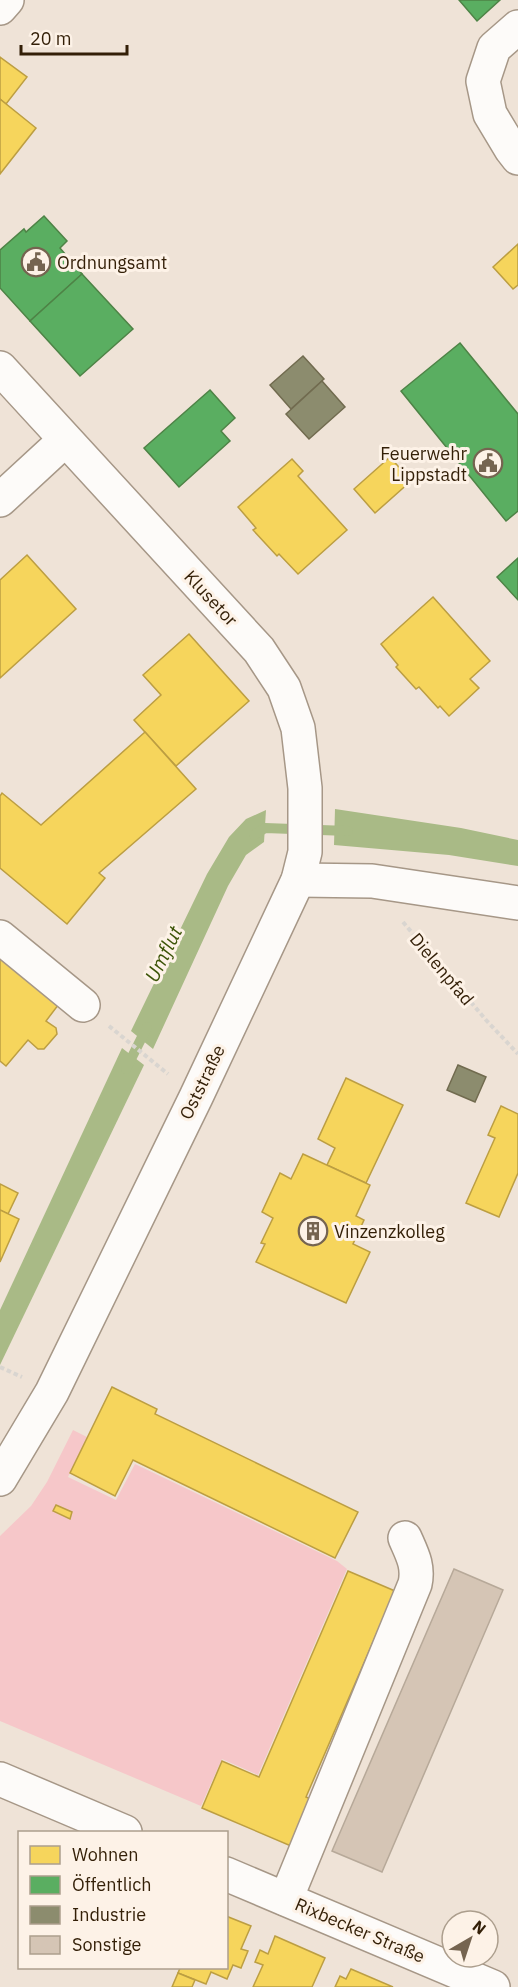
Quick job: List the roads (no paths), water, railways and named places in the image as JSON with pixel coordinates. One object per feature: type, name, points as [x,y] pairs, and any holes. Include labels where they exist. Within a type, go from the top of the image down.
[{"type":"street","points":[[0,8],[7,0]]},
{"type":"street","points":[[518,27],[494,48],[483,81],[490,114],[518,158]]},
{"type":"street","name":"Klusetor","points":[[0,368],[259,650],[284,688],[298,728],[305,789],[301,866]]},
{"type":"street","points":[[0,500],[66,440]]},
{"type":"street","points":[[301,866],[372,881],[518,903]]},
{"type":"street","name":"Oststraße","points":[[0,1479],[52,1392],[196,1096],[301,866]]},
{"type":"street","points":[[0,937],[83,1005]]},
{"type":"street","points":[[286,1899],[415,1584],[417,1572],[415,1559],[405,1538]]},
{"type":"street","points":[[0,1779],[120,1831]]},
{"type":"street","name":"Rixbecker Straße","points":[[228,1876],[493,1987]]},
{"type":"waterway","name":"Umflut","points":[[254,835],[265,828],[348,831]]},
{"type":"waterway","name":"Umflut","points":[[126,1069],[147,1027]]},
{"type":"place","name":"Ordnungsamt","points":[[36,262]]},
{"type":"place","name":"Feuerwehr Lippstadt","points":[[488,463]]},
{"type":"place","name":"Vinzenzkolleg","points":[[313,1231]]}]
